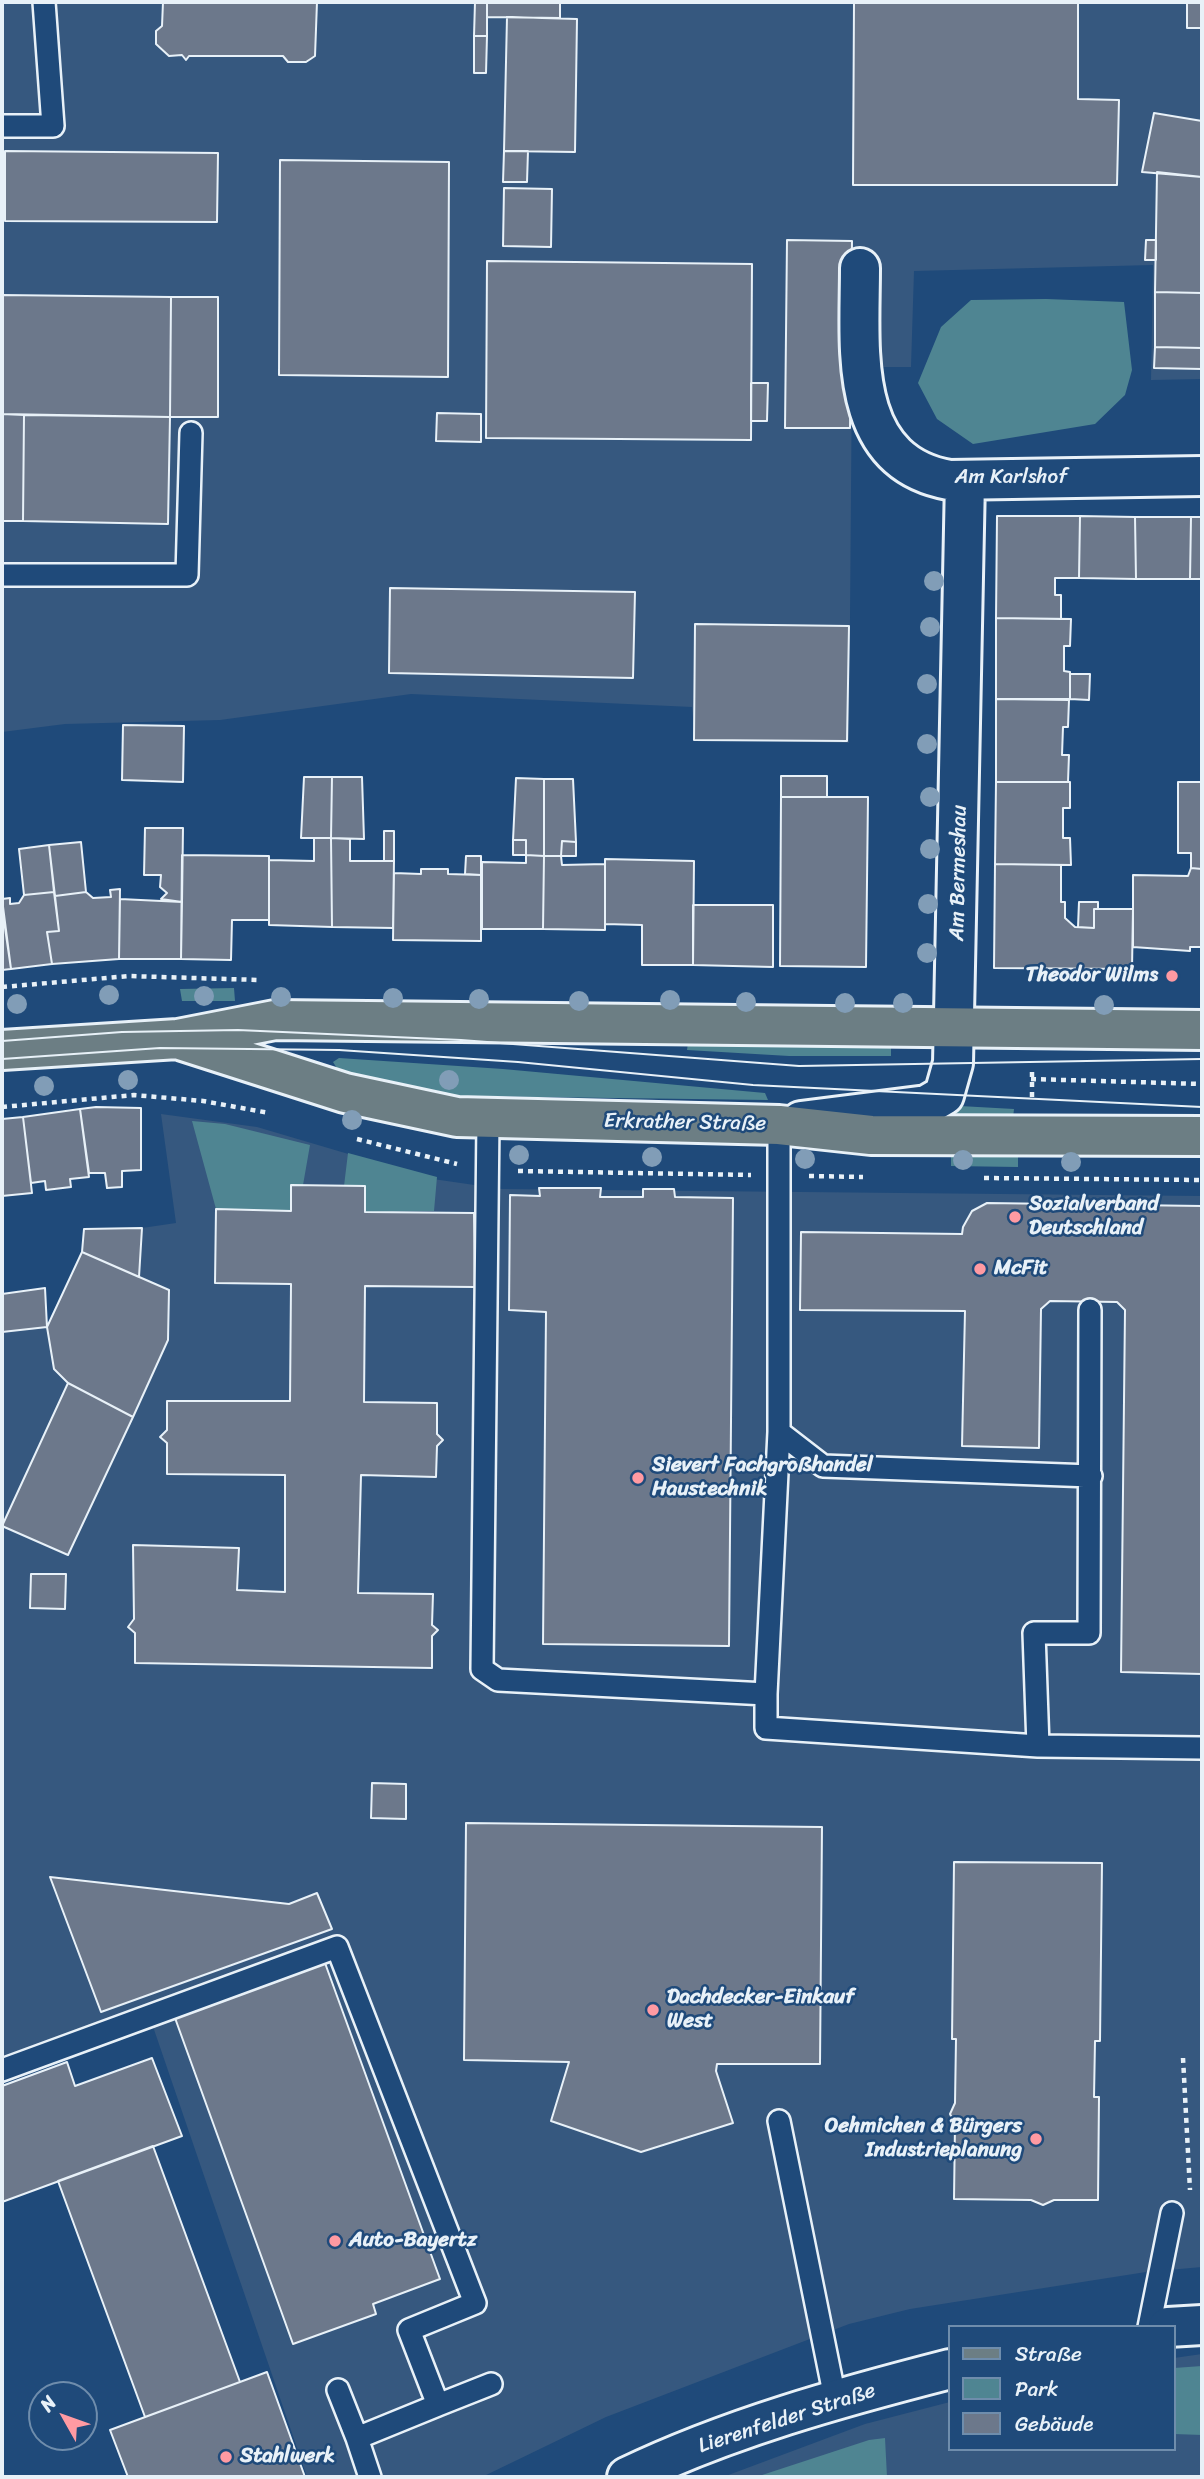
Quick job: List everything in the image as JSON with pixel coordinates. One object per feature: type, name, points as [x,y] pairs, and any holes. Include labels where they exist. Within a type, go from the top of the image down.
[{"type":"main road","name":"Erkrather Straße","points":[[2,1050],[178,1039],[275,1020],[1202,1030]]},
{"type":"main road","name":"Erkrather Straße","points":[[178,1039],[345,1093],[397,1106],[488,1120],[779,1125],[871,1135],[1202,1136]]},
{"type":"street","name":"Am Karlshof","points":[[860,268],[860,363],[875,429],[899,456],[931,477],[965,480],[1202,476]]},
{"type":"street","name":"Am Bermeshau","points":[[779,1125],[927,1105],[944,1095],[953,1063],[955,1028],[965,480]]},
{"type":"street","points":[[1176,2327],[1202,2325]]},
{"type":"street","name":"Lierenfelder Straße","points":[[627,2477],[656,2463],[835,2398],[948,2370]]},
{"type":"lane","points":[[2,126],[54,126],[44,2]]},
{"type":"lane","points":[[2,576],[187,575],[191,433]]},
{"type":"lane","points":[[488,1120],[482,1668],[498,1680],[766,1694]]},
{"type":"lane","points":[[779,1125],[779,1432],[766,1728],[1038,1746],[1202,1748]]},
{"type":"lane","points":[[1038,1746],[1034,1633],[1089,1633],[1090,1310]]},
{"type":"lane","points":[[779,1432],[822,1466],[1091,1476]]},
{"type":"lane","points":[[2,2070],[337,1947],[475,2303],[409,2330],[438,2405]]},
{"type":"lane","points":[[779,2121],[835,2398]]},
{"type":"lane","points":[[1149,2325],[1172,2213]]},
{"type":"lane","points":[[357,2438],[491,2384]]},
{"type":"lane","points":[[338,2390],[370,2477]]},
{"type":"path","points":[[1032,1069],[1032,1091]]},
{"type":"path","points":[[1031,1079],[1202,1084]]},
{"type":"shaded area","points":[[2,2],[1202,2],[1202,379],[1151,380],[1153,265],[914,271],[911,367],[852,367],[849,743],[695,739],[692,707],[411,694],[220,720],[65,724],[2,732]]},
{"type":"shaded area","points":[[161,1114],[257,1127],[433,1179],[502,1189],[1202,1196],[1202,2267],[1146,2272],[910,2309],[849,2324],[606,2417],[482,2477],[307,2477],[147,2009],[2,2063],[2,1332],[47,1327],[82,1252],[139,1277],[142,1228],[176,1223]]},
{"type":"shaded area","points":[[1202,2354],[1202,2477],[723,2477],[865,2424],[948,2403],[948,2451],[1176,2451],[1176,2358]]},
{"type":"green space","points":[[971,300],[1124,302],[1132,370],[1125,395],[1095,424],[973,444],[937,419],[918,383],[941,327]]},
{"type":"green space","points":[[234,988],[235,1001],[182,1001],[180,989]]},
{"type":"green space","points":[[688,1043],[891,1046],[891,1056],[789,1056],[687,1050]]},
{"type":"green space","points":[[339,1058],[503,1069],[765,1093],[768,1100],[460,1096],[383,1084],[338,1070],[333,1062]]},
{"type":"green space","points":[[960,1106],[1014,1109],[1013,1118],[952,1116],[951,1113]]},
{"type":"green space","points":[[192,1121],[225,1124],[310,1145],[303,1185],[291,1186],[291,1211],[216,1209]]},
{"type":"green space","points":[[348,1153],[437,1177],[434,1211],[365,1212],[364,1186],[344,1186]]},
{"type":"green space","points":[[951,1153],[1018,1154],[1018,1167],[951,1166]]},
{"type":"green space","points":[[1202,2366],[1202,2435],[1176,2434],[1176,2368]]},
{"type":"green space","points":[[885,2438],[887,2477],[756,2477],[869,2440]]},
{"type":"building","points":[[163,2],[317,2],[315,56],[306,62],[288,62],[283,56],[189,56],[186,60],[182,55],[169,56],[156,44],[156,31],[162,26]]},
{"type":"building","points":[[475,2],[487,2],[487,36],[474,36]]},
{"type":"building","points":[[487,2],[560,2],[560,18],[487,17]]},
{"type":"building","points":[[854,2],[1078,2],[1078,99],[1119,100],[1117,185],[853,185]]},
{"type":"building","points":[[1187,2],[1202,2],[1202,28],[1187,28]]},
{"type":"building","points":[[507,17],[577,19],[575,152],[504,151]]},
{"type":"building","points":[[474,36],[487,36],[486,73],[474,73]]},
{"type":"building","points":[[1154,113],[1202,121],[1202,177],[1142,172]]},
{"type":"building","points":[[5,151],[218,153],[217,222],[5,221]]},
{"type":"building","points":[[504,151],[528,151],[527,182],[503,182]]},
{"type":"building","points":[[280,160],[449,162],[448,377],[279,375]]},
{"type":"building","points":[[1157,172],[1202,177],[1202,293],[1155,292]]},
{"type":"building","points":[[504,188],[552,189],[551,247],[503,246]]},
{"type":"building","points":[[787,240],[852,241],[850,428],[785,428]]},
{"type":"building","points":[[1146,240],[1156,240],[1156,260],[1145,260]]},
{"type":"building","points":[[487,261],[752,264],[751,440],[486,438]]},
{"type":"building","points":[[1155,292],[1202,293],[1202,348],[1155,347]]},
{"type":"building","points":[[2,295],[171,297],[170,417],[2,414]]},
{"type":"building","points":[[171,297],[218,297],[218,417],[170,417]]},
{"type":"building","points":[[1155,347],[1202,348],[1202,369],[1154,368]]},
{"type":"building","points":[[751,383],[768,383],[767,421],[751,421]]},
{"type":"building","points":[[437,413],[481,414],[481,442],[436,441]]},
{"type":"building","points":[[2,414],[24,415],[23,521],[2,521]]},
{"type":"building","points":[[24,415],[170,417],[168,524],[23,521]]},
{"type":"building","points":[[997,516],[1080,516],[1079,578],[1055,578],[1055,595],[1061,595],[1061,619],[996,618]]},
{"type":"building","points":[[1080,516],[1135,517],[1136,579],[1079,578]]},
{"type":"building","points":[[1135,517],[1191,517],[1190,579],[1136,579]]},
{"type":"building","points":[[1191,517],[1202,517],[1202,579],[1190,579]]},
{"type":"building","points":[[390,588],[635,592],[633,678],[389,673]]},
{"type":"building","points":[[996,618],[1071,619],[1070,646],[1064,646],[1064,671],[1070,672],[1070,699],[996,699]]},
{"type":"building","points":[[695,624],[849,626],[847,741],[694,740]]},
{"type":"building","points":[[1070,674],[1090,674],[1089,700],[1070,699]]},
{"type":"building","points":[[996,699],[1069,700],[1068,727],[1063,727],[1062,755],[1069,755],[1068,782],[996,782]]},
{"type":"building","points":[[123,725],[184,726],[183,782],[122,780]]},
{"type":"building","points":[[781,776],[827,776],[827,797],[781,797]]},
{"type":"building","points":[[304,777],[332,777],[331,838],[301,838]]},
{"type":"building","points":[[332,777],[362,777],[364,839],[331,838]]},
{"type":"building","points":[[516,778],[544,779],[544,856],[526,855],[526,840],[513,840]]},
{"type":"building","points":[[544,779],[573,779],[576,842],[562,841],[561,856],[544,856]]},
{"type":"building","points":[[996,782],[1070,782],[1070,808],[1063,808],[1063,838],[1070,838],[1071,865],[995,864]]},
{"type":"building","points":[[1178,782],[1202,782],[1202,869],[1191,868],[1191,853],[1178,853]]},
{"type":"building","points":[[781,797],[868,797],[866,967],[780,966]]},
{"type":"building","points":[[145,828],[183,828],[182,902],[161,899],[167,893],[160,887],[161,875],[144,875]]},
{"type":"building","points":[[384,831],[394,831],[394,861],[384,861]]},
{"type":"building","points":[[314,838],[331,838],[332,927],[269,925],[269,860],[314,861]]},
{"type":"building","points":[[331,838],[350,839],[350,861],[394,861],[393,928],[332,927]]},
{"type":"building","points":[[513,840],[526,840],[526,855],[513,855]]},
{"type":"building","points":[[562,841],[576,842],[576,856],[561,856]]},
{"type":"building","points":[[81,842],[86,892],[55,896],[49,845]]},
{"type":"building","points":[[49,845],[54,892],[24,895],[19,849]]},
{"type":"building","points":[[182,855],[269,856],[269,920],[232,920],[231,960],[181,959]]},
{"type":"building","points":[[526,855],[544,856],[543,929],[482,929],[482,862],[526,863]]},
{"type":"building","points":[[466,856],[481,856],[481,875],[465,874]]},
{"type":"building","points":[[544,856],[561,856],[562,865],[605,864],[605,930],[543,929]]},
{"type":"building","points":[[605,859],[694,861],[693,965],[642,965],[642,925],[605,924]]},
{"type":"building","points":[[995,864],[1061,865],[1061,902],[1065,902],[1065,918],[1075,927],[1094,928],[1094,909],[1133,909],[1132,969],[994,968]]},
{"type":"building","points":[[1191,868],[1202,869],[1202,947],[1190,947],[1190,951],[1133,947],[1133,875],[1188,876]]},
{"type":"building","points":[[421,869],[448,869],[448,874],[481,875],[481,941],[393,940],[394,873],[421,874]]},
{"type":"building","points":[[120,889],[119,959],[52,964],[47,932],[59,931],[55,896],[86,892],[93,898],[111,897],[110,890]]},
{"type":"building","points":[[54,892],[59,931],[47,932],[52,964],[11,969],[2,899],[10,898],[10,904],[19,903],[24,895]]},
{"type":"building","points":[[120,899],[182,902],[181,959],[119,959]]},
{"type":"building","points":[[1079,902],[1098,902],[1098,909],[1094,909],[1094,928],[1078,927]]},
{"type":"building","points":[[693,905],[773,905],[773,967],[693,965]]},
{"type":"building","points":[[2,907],[11,969],[2,970]]},
{"type":"building","points":[[141,1108],[141,1170],[122,1171],[122,1187],[107,1188],[105,1173],[89,1173],[80,1109]]},
{"type":"building","points":[[80,1109],[89,1177],[70,1179],[71,1187],[46,1190],[45,1181],[31,1183],[23,1117]]},
{"type":"building","points":[[23,1117],[32,1193],[2,1196],[2,1119]]},
{"type":"building","points":[[291,1185],[365,1186],[365,1212],[474,1213],[475,1287],[365,1286],[364,1402],[437,1403],[437,1434],[443,1440],[437,1446],[436,1477],[361,1475],[358,1593],[433,1594],[432,1625],[438,1630],[432,1636],[432,1668],[135,1663],[135,1633],[128,1627],[134,1619],[133,1545],[239,1548],[237,1590],[285,1592],[285,1475],[167,1474],[167,1443],[160,1437],[167,1430],[167,1401],[290,1401],[291,1284],[215,1283],[216,1209],[291,1211]]},
{"type":"building","name":"Sievert Fachgroßhandel Haustechnik","points":[[539,1188],[601,1188],[600,1197],[643,1197],[643,1189],[674,1189],[675,1197],[733,1198],[729,1646],[543,1644],[546,1312],[509,1310],[510,1195],[540,1196]]},
{"type":"building","points":[[987,1203],[1202,1206],[1202,1674],[1121,1672],[1125,1310],[1117,1302],[1050,1301],[1041,1309],[1039,1448],[962,1446],[965,1311],[800,1310],[801,1232],[962,1234],[972,1211]]},
{"type":"building","points":[[142,1228],[139,1277],[82,1252],[84,1229]]},
{"type":"building","points":[[82,1252],[169,1290],[168,1340],[133,1417],[68,1383],[54,1369],[47,1327]]},
{"type":"building","points":[[45,1288],[47,1327],[2,1332],[2,1294]]},
{"type":"building","points":[[68,1383],[133,1417],[68,1555],[2,1526]]},
{"type":"building","points":[[31,1574],[66,1574],[65,1609],[30,1608]]},
{"type":"building","points":[[372,1783],[406,1784],[406,1819],[371,1818]]},
{"type":"building","points":[[466,1823],[822,1827],[820,2064],[717,2064],[716,2071],[733,2123],[641,2152],[551,2121],[569,2062],[464,2060]]},
{"type":"building","points":[[954,1862],[1102,1863],[1100,2041],[1095,2041],[1094,2097],[1099,2097],[1098,2200],[1054,2200],[1043,2205],[1031,2200],[954,2199],[955,2124],[950,2114],[955,2103],[956,2039],[952,2039]]},
{"type":"building","points":[[50,1877],[289,1904],[317,1893],[332,1929],[101,2012]]},
{"type":"building","points":[[325,1963],[440,2279],[373,2304],[376,2314],[293,2344],[175,2018]]},
{"type":"building","points":[[152,2058],[182,2136],[2,2202],[2,2086],[67,2062],[75,2086]]},
{"type":"building","points":[[153,2146],[240,2382],[145,2417],[58,2181]]},
{"type":"building","points":[[267,2372],[305,2477],[128,2477],[110,2430]]},
{"type":"tram line","points":[[2,1041],[122,1032],[238,1030],[461,1040],[799,1066],[1202,1059]]},
{"type":"tram line","points":[[2,1059],[160,1048],[339,1050],[518,1062],[753,1085],[1202,1107]]},
{"type":"place","name":"Theodor Wilms","points":[[1172,976]]},
{"type":"place","name":"Sozialverband Deutschland","points":[[1015,1217]]},
{"type":"place","name":"McFit","points":[[980,1269]]},
{"type":"place","name":"Sievert Fachgroßhandel Haustechnik","points":[[638,1478]]},
{"type":"place","name":"Dachdecker-Einkauf West","points":[[653,2010]]},
{"type":"place","name":"Oehmichen & Bürgers Industrieplanung","points":[[1036,2139]]},
{"type":"place","name":"Auto-Bayertz","points":[[335,2241]]},
{"type":"place","name":"Stahlwerk","points":[[226,2457]]}]
